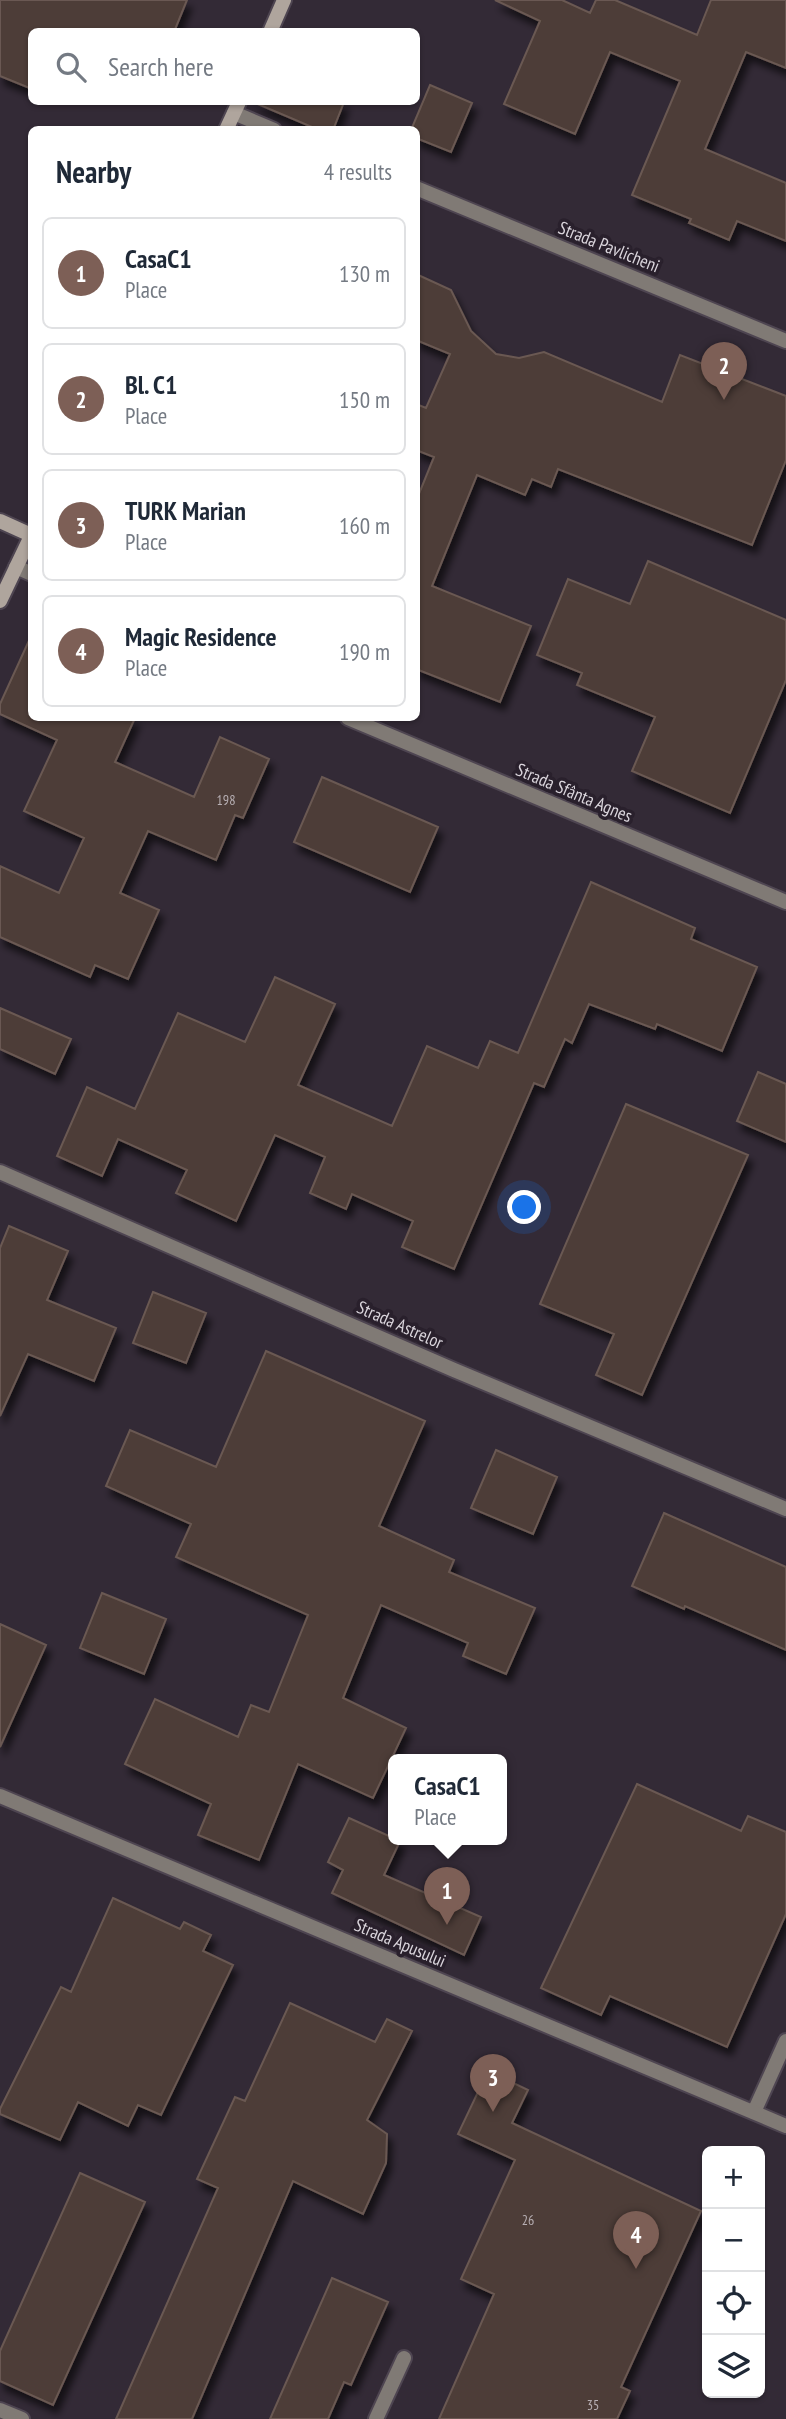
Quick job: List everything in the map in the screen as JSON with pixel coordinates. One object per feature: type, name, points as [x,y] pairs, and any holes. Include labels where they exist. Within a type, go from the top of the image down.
[{"type":"street","points":[[272,28],[284,0]]},
{"type":"street","points":[[228,126],[236,107],[267,126]]},
{"type":"street","name":"Strada Pavlicheni","points":[[420,190],[786,341]]},
{"type":"street","points":[[0,521],[28,534]]},
{"type":"street","points":[[0,601],[28,541]]},
{"type":"street","points":[[16,566],[28,572]]},
{"type":"street","name":"Strada Sfânta Agnes","points":[[355,721],[786,902]]},
{"type":"street","name":"Strada Astrelor","points":[[0,1172],[454,1370],[786,1509]]},
{"type":"street","name":"Strada Apusului","points":[[0,1796],[786,2126]]},
{"type":"street","points":[[754,2112],[786,2041]]},
{"type":"street","points":[[376,2419],[404,2358]]},
{"type":"street","points":[[0,2410],[22,2419]]},
{"type":"building","points":[[0,0],[187,0],[176,28],[28,28],[28,87],[0,76]]},
{"type":"building","points":[[495,0],[562,0],[590,13],[596,0],[615,0],[697,35],[711,0],[786,0],[786,68],[746,52],[705,149],[786,183],[786,241],[737,221],[729,240],[689,223],[691,219],[632,195],[680,81],[610,52],[575,134],[504,104],[540,21]]},
{"type":"building","points":[[430,85],[472,103],[451,152],[420,140],[420,126],[413,126]]},
{"type":"building","points":[[260,105],[343,105],[335,126],[310,126]]},
{"type":"building","points":[[420,276],[451,290],[471,331],[496,354],[519,358],[544,352],[662,402],[680,355],[786,396],[786,460],[752,545],[558,469],[551,487],[532,479],[525,495],[477,475],[432,586],[531,626],[500,702],[420,671],[420,491],[434,457],[420,452],[420,406],[426,408],[450,354],[420,342]]},
{"type":"building","points":[[648,561],[786,620],[786,680],[730,813],[632,771],[655,717],[577,685],[582,673],[537,655],[568,579],[630,604]]},
{"type":"building","points":[[28,643],[28,721],[134,721],[115,762],[194,797],[220,737],[269,759],[243,818],[235,815],[216,860],[148,831],[120,893],[159,910],[128,979],[95,965],[90,977],[0,937],[0,866],[59,893],[84,838],[24,811],[57,740],[0,714],[0,704]]},
{"type":"building","points":[[322,777],[438,827],[410,892],[294,842]]},
{"type":"building","points":[[591,882],[695,928],[691,939],[757,967],[722,1051],[657,1024],[655,1029],[589,1004],[572,1043],[565,1039],[544,1087],[534,1083],[454,1269],[402,1247],[413,1221],[352,1194],[346,1209],[310,1193],[325,1157],[275,1135],[236,1221],[176,1193],[187,1170],[118,1139],[102,1176],[57,1156],[87,1087],[135,1109],[178,1013],[245,1042],[275,977],[335,1004],[298,1085],[392,1126],[427,1046],[478,1068],[490,1041],[518,1053]]},
{"type":"building","points":[[0,1008],[71,1039],[55,1074],[0,1049]]},
{"type":"building","points":[[758,1072],[786,1084],[786,1142],[737,1121]]},
{"type":"building","points":[[626,1104],[748,1155],[642,1395],[596,1375],[614,1334],[540,1304]]},
{"type":"building","points":[[9,1226],[68,1251],[47,1300],[116,1328],[94,1381],[28,1354],[0,1416],[0,1248]]},
{"type":"building","points":[[153,1292],[206,1313],[186,1363],[133,1343]]},
{"type":"building","points":[[266,1351],[425,1421],[379,1526],[454,1560],[449,1572],[535,1608],[506,1674],[463,1656],[468,1643],[381,1605],[343,1698],[406,1728],[394,1754],[388,1754],[388,1766],[373,1798],[298,1764],[259,1860],[198,1835],[211,1804],[125,1764],[155,1699],[238,1737],[251,1705],[269,1712],[308,1615],[176,1557],[191,1524],[106,1486],[130,1430],[216,1467]]},
{"type":"building","points":[[496,1450],[557,1477],[533,1534],[471,1508]]},
{"type":"building","points":[[664,1513],[786,1567],[786,1650],[632,1586]]},
{"type":"building","points":[[102,1593],[166,1619],[144,1674],[80,1648]]},
{"type":"building","points":[[0,1624],[46,1645],[0,1747]]},
{"type":"building","points":[[637,1784],[741,1831],[748,1816],[786,1832],[786,1914],[727,2047],[610,1996],[601,2015],[541,1988]]},
{"type":"building","points":[[349,1818],[388,1836],[388,1845],[398,1845],[384,1875],[481,1917],[464,1955],[332,1893],[343,1870],[328,1862]]},
{"type":"building","points":[[113,1898],[180,1929],[184,1922],[211,1935],[203,1951],[233,1965],[161,2115],[138,2105],[128,2126],[78,2102],[60,2140],[0,2114],[0,2109],[61,1987],[71,1992]]},
{"type":"building","points":[[290,2003],[375,2042],[387,2019],[412,2031],[367,2120],[387,2134],[386,2163],[363,2214],[293,2181],[192,2419],[116,2419],[218,2188],[197,2179],[235,2097],[245,2101]]},
{"type":"building","points":[[488,2071],[528,2090],[512,2123],[701,2211],[621,2387],[630,2391],[617,2419],[439,2419],[494,2294],[461,2279],[515,2160],[458,2134]]},
{"type":"building","points":[[80,2173],[145,2202],[53,2405],[0,2381],[0,2351]]},
{"type":"building","points":[[332,2278],[388,2302],[351,2385],[344,2382],[328,2419],[270,2419]]},
{"type":"place","name":"Bl. C1","points":[[724,400]]},
{"type":"place","name":"CasaC1","points":[[447,1925]]},
{"type":"place","name":"TURK Marian","points":[[493,2112]]},
{"type":"place","name":"Magic Residence","points":[[636,2269]]}]
